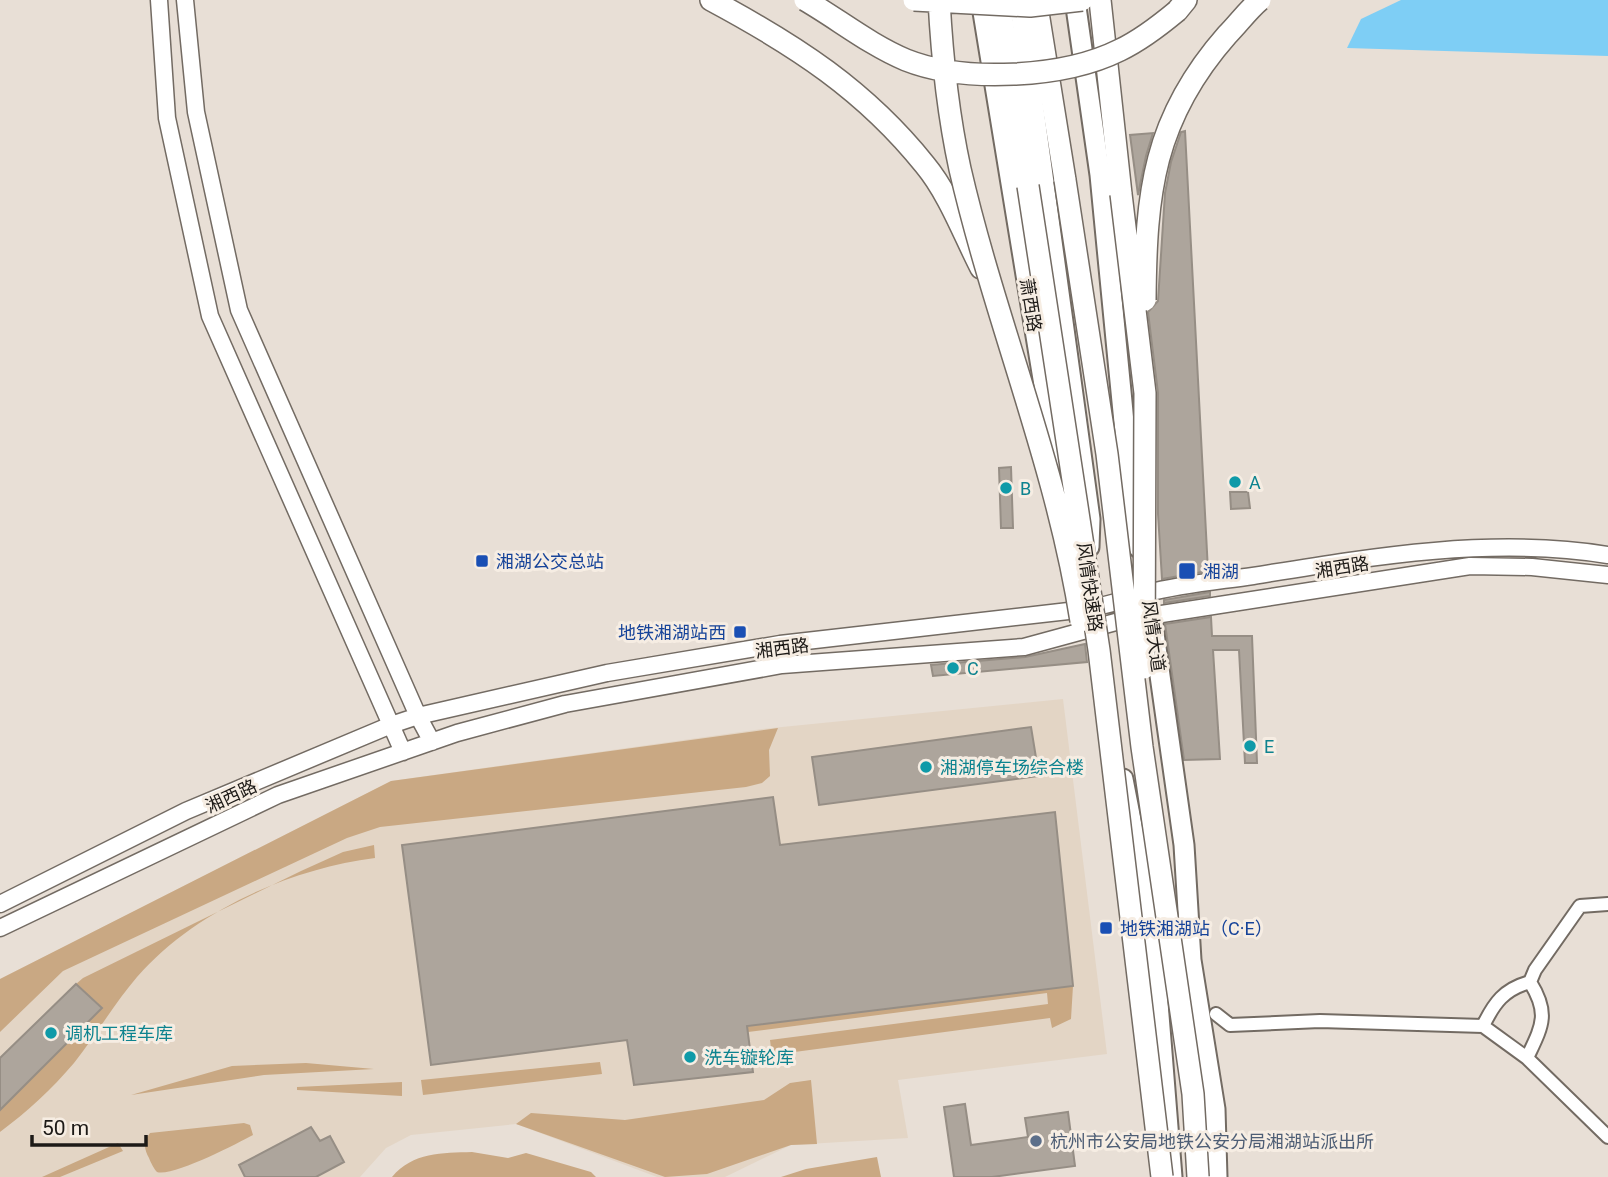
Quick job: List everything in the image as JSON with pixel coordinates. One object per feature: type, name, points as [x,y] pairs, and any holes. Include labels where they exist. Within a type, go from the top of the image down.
[{"type":"highway","points":[[711,0],[815,59],[890,127],[927,167],[1001,307]]},
{"type":"highway","points":[[805,0],[906,60],[972,73],[1010,74],[1081,63],[1118,51],[1149,34],[1186,0]]},
{"type":"highway","points":[[914,0],[1030,6],[1082,0]]},
{"type":"highway","points":[[939,0],[942,51],[960,165],[974,223],[1045,459],[1079,606],[1105,774],[1130,903]]},
{"type":"highway","name":"风情快速路","points":[[999,0],[1100,650],[1162,1177]]},
{"type":"highway","name":"风情快速路","points":[[1036,0],[1107,454],[1142,747],[1193,1094],[1198,1177]]},
{"type":"highway","points":[[1100,0],[1145,393]]},
{"type":"highway","points":[[1142,747],[1146,614],[1146,223],[1160,150],[1187,88],[1220,43],[1260,0]]},
{"type":"main road","name":"萧西路","points":[[981,0],[1063,500],[1086,609]]},
{"type":"main road","points":[[1019,0],[1090,519],[1086,609],[1152,928],[1172,1177]]},
{"type":"main road","name":"风情大道","points":[[1075,0],[1100,176],[1133,514],[1152,616],[1184,845],[1191,960],[1215,1109],[1217,1177]]},
{"type":"main road","points":[[1024,266],[1043,172]]},
{"type":"main road","points":[[1121,612],[1136,721],[1160,854],[1191,960]]},
{"type":"street","points":[[159,0],[167,118],[210,316],[403,752]]},
{"type":"street","points":[[185,0],[196,112],[239,310],[418,716],[432,742]]},
{"type":"street","name":"湘西路","points":[[0,928],[278,795],[432,742],[565,704],[782,666],[1024,647],[1092,630],[1148,593],[1294,569],[1480,547],[1563,547],[1608,555]]},
{"type":"street","name":"湘西路","points":[[0,904],[186,811],[391,725],[418,716],[607,673],[780,644],[1086,609],[1152,616],[1470,566],[1532,567],[1608,575]]},
{"type":"street","points":[[1530,982],[1535,970],[1580,906],[1608,904]]},
{"type":"street","points":[[1483,1026],[1495,1001],[1517,986],[1530,982]]},
{"type":"street","points":[[1527,1058],[1544,1023],[1541,1000],[1530,982]]},
{"type":"street","points":[[1216,1014],[1230,1024],[1320,1021],[1483,1026],[1527,1058],[1608,1137]]},
{"type":"shaded area","points":[[1063,699],[1107,1054],[898,1080],[908,1138],[791,1145],[725,1177],[657,1177],[516,1124],[411,1135],[386,1148],[360,1177],[0,1177],[0,979],[391,781],[762,729]]},
{"type":"shaded area","points":[[778,728],[769,750],[770,776],[762,783],[746,787],[380,827],[347,838],[63,971],[0,1032],[0,979],[391,781]]},
{"type":"shaded area","points":[[374,845],[375,858],[310,872],[270,886],[343,852]]},
{"type":"shaded area","points":[[217,912],[160,953],[137,977],[66,1073],[39,1100],[0,1132],[0,1110],[102,1008],[76,984],[83,978]]},
{"type":"shaded area","points":[[1073,986],[1071,1019],[1052,1028],[1050,1018],[772,1055],[770,1040],[1048,1004],[1047,993],[748,1032],[746,1026]]},
{"type":"shaded area","points":[[600,1062],[602,1074],[423,1095],[421,1080]]},
{"type":"shaded area","points":[[306,1063],[374,1069],[264,1075],[131,1095],[232,1066]]},
{"type":"shaded area","points":[[811,1080],[817,1144],[791,1145],[707,1174],[665,1177],[516,1124],[531,1113],[625,1120],[764,1100],[790,1083]]},
{"type":"shaded area","points":[[402,1082],[402,1096],[297,1090],[297,1087]]},
{"type":"shaded area","points":[[244,1123],[250,1125],[253,1135],[176,1170],[157,1172],[146,1152],[145,1142],[150,1133]]},
{"type":"shaded area","points":[[118,1143],[123,1151],[60,1177],[42,1177]]},
{"type":"shaded area","points":[[472,1152],[508,1158],[526,1153],[591,1172],[596,1177],[392,1177],[419,1158]]},
{"type":"shaded area","points":[[877,1157],[881,1177],[781,1177],[806,1169]]},
{"type":"water","points":[[1401,0],[1608,0],[1608,56],[1347,48],[1361,19]]},
{"type":"building","points":[[1185,131],[1208,571],[1162,579],[1158,514],[1158,393],[1148,312],[1158,301],[1165,193],[1171,162],[1181,132]]},
{"type":"building","points":[[1153,133],[1146,156],[1138,195],[1130,135]]},
{"type":"building","name":"B","points":[[1011,467],[1013,528],[1001,528],[999,468]]},
{"type":"building","points":[[1230,492],[1248,492],[1250,508],[1231,509]]},
{"type":"building","points":[[1210,592],[1210,596],[1164,603],[1164,600]]},
{"type":"building","points":[[1211,617],[1212,636],[1252,636],[1257,763],[1245,763],[1239,650],[1213,650],[1220,759],[1184,760],[1165,624]]},
{"type":"building","points":[[1085,644],[1087,662],[933,676],[931,665],[1025,657]]},
{"type":"building","name":"湘湖停车场综合楼","points":[[1031,727],[1039,776],[819,805],[812,757]]},
{"type":"building","points":[[773,797],[780,845],[1055,812],[1073,986],[747,1026],[753,1072],[634,1085],[627,1040],[431,1065],[402,845]]},
{"type":"building","name":"调机工程车库","points":[[76,984],[102,1008],[0,1110],[0,1058]]},
{"type":"building","name":"杭州市公安局地铁公安分局湘湖站派出所","points":[[965,1104],[971,1145],[1028,1137],[1025,1118],[1068,1112],[1075,1166],[992,1177],[954,1177],[944,1107]]},
{"type":"building","points":[[311,1127],[320,1141],[330,1136],[344,1162],[316,1177],[245,1177],[239,1165]]},
{"type":"place","name":"A","points":[[1235,482]]},
{"type":"place","name":"B","points":[[1006,488]]},
{"type":"place","name":"湘湖公交总站","points":[[482,561]]},
{"type":"place","name":"湘湖","points":[[1187,571]]},
{"type":"place","name":"地铁湘湖站西","points":[[740,632]]},
{"type":"place","name":"C","points":[[953,668]]},
{"type":"place","name":"E","points":[[1250,746]]},
{"type":"place","name":"湘湖停车场综合楼","points":[[926,767]]},
{"type":"place","name":"地铁湘湖站（C·E）","points":[[1106,928]]},
{"type":"place","name":"调机工程车库","points":[[51,1033]]},
{"type":"place","name":"洗车镟轮库","points":[[690,1057]]},
{"type":"place","name":"杭州市公安局地铁公安分局湘湖站派出所","points":[[1036,1141]]}]
